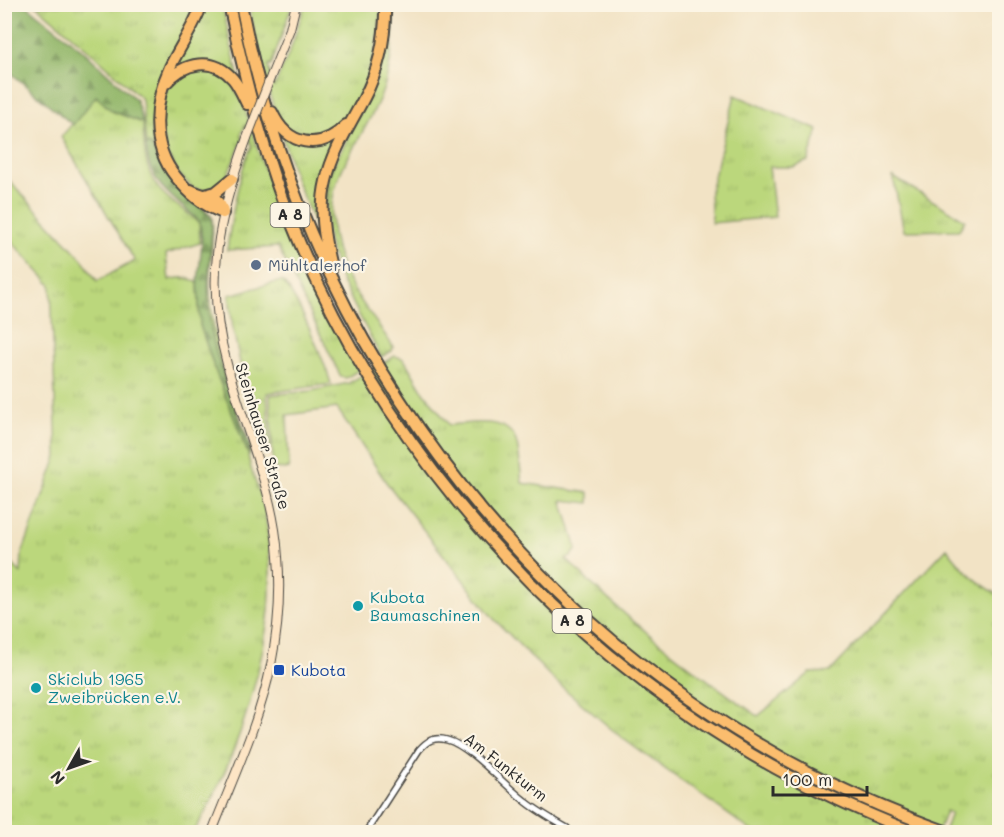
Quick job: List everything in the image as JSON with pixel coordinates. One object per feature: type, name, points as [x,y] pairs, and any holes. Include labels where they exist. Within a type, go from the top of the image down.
[{"type":"highway","points":[[202,4],[169,69],[157,108],[157,129],[159,144],[167,165],[181,183],[200,202],[223,213]]},
{"type":"highway","name":"A 8","points":[[229,4],[240,59],[276,180],[328,302],[384,400],[429,464],[484,532],[511,562],[586,634],[632,672],[688,713],[736,745],[796,779],[861,811],[913,832]]},
{"type":"highway","name":"A 8","points":[[241,4],[256,73],[287,172],[305,222],[336,291],[381,372],[439,458],[494,526],[557,592],[667,684],[740,733],[808,772],[854,794],[948,832]]},
{"type":"highway","points":[[336,291],[324,236],[324,193],[334,156],[369,87],[377,64],[384,30],[385,4]]},
{"type":"highway","points":[[164,85],[177,72],[190,65],[205,64],[216,67],[225,71],[235,82],[259,126]]},
{"type":"highway","points":[[256,73],[279,124],[289,135],[297,139],[313,142],[325,140],[340,131],[352,118]]},
{"type":"highway","points":[[203,195],[216,192],[232,179]]},
{"type":"highway","points":[[181,183],[194,192],[217,200],[222,206],[223,213]]},
{"type":"main road","name":"Steinhauser Straße","points":[[212,832],[266,684],[276,634],[279,579],[272,510],[260,463],[226,363],[215,288],[216,256],[223,213],[232,179],[290,29],[296,4]]},
{"type":"street","name":"Am Funkturm","points":[[366,832],[418,750],[428,741],[440,739],[448,740],[465,750],[523,800],[567,828]]},
{"type":"green space","points":[[4,5],[26,5],[80,48],[136,100],[143,123],[112,111],[96,96],[73,125],[5,68]]},
{"type":"green space","points":[[36,5],[198,5],[176,46],[157,91],[152,114],[152,137],[158,159],[172,180],[212,217],[210,282],[215,332],[225,372],[252,451],[226,383],[212,331],[208,301],[210,216],[176,186],[163,169],[157,158],[152,146],[146,145],[142,99]]},
{"type":"green space","points":[[204,5],[222,5],[239,79],[218,65],[172,73]]},
{"type":"green space","points":[[249,5],[292,5],[271,66],[268,67],[274,87],[290,51],[305,5],[381,5],[379,31],[371,68],[350,117],[343,125],[315,139],[297,135],[288,130],[274,107],[268,90]]},
{"type":"green space","points":[[389,5],[394,5],[391,58],[383,90],[342,170],[331,210],[333,233],[344,272],[393,347],[392,351],[381,357],[342,282],[326,228],[330,173],[376,81]]},
{"type":"green space","points":[[206,66],[229,79],[244,105],[263,166],[297,252],[318,296],[359,370],[346,378],[341,377],[278,247],[227,250],[243,167],[252,147],[245,125],[241,135],[243,139],[224,182],[207,191],[193,188],[179,174],[166,152],[160,124],[169,84],[175,77]]},
{"type":"green space","points":[[735,95],[818,130],[808,161],[794,167],[769,167],[775,217],[712,223],[710,192]]},
{"type":"green space","points":[[96,96],[112,111],[143,123],[145,153],[153,180],[170,200],[199,223],[200,243],[166,254],[169,280],[184,278],[198,283],[200,325],[248,454],[266,519],[270,594],[268,619],[257,674],[231,756],[208,808],[194,832],[5,832],[5,557],[21,573],[22,554],[57,457],[51,285],[5,234],[5,176],[82,259],[97,281],[135,261],[61,137]]},
{"type":"green space","points":[[282,135],[292,140],[337,136],[320,236],[295,178]]},
{"type":"green space","points":[[146,145],[152,146],[162,168],[169,177],[212,220],[208,290],[211,331],[219,364],[248,443],[250,455],[214,367],[200,325],[198,283],[202,242],[200,222],[157,181],[148,159]]},
{"type":"green space","points":[[893,177],[965,220],[959,230],[904,231]]},
{"type":"green space","points":[[281,281],[302,312],[331,384],[267,393],[270,447],[266,446],[243,377],[229,295]]},
{"type":"green space","points":[[395,356],[404,359],[421,388],[449,425],[496,424],[505,427],[511,433],[516,441],[522,483],[589,493],[589,503],[562,500],[577,549],[571,557],[566,559],[658,642],[758,716],[810,673],[830,672],[947,548],[970,575],[999,595],[999,832],[944,832],[951,813],[946,811],[938,832],[753,832],[622,738],[554,680],[493,618],[386,482],[337,408],[287,415],[289,469],[271,468],[273,465],[270,395],[311,391],[349,383]]},
{"type":"place","name":"Mühltalerhof","points":[[256,265]]},
{"type":"place","name":"Kubota Baumaschinen","points":[[358,606]]},
{"type":"place","name":"Kubota","points":[[279,670]]},
{"type":"place","name":"Skiclub 1965 Zweibrücken e.V.","points":[[36,688]]}]
